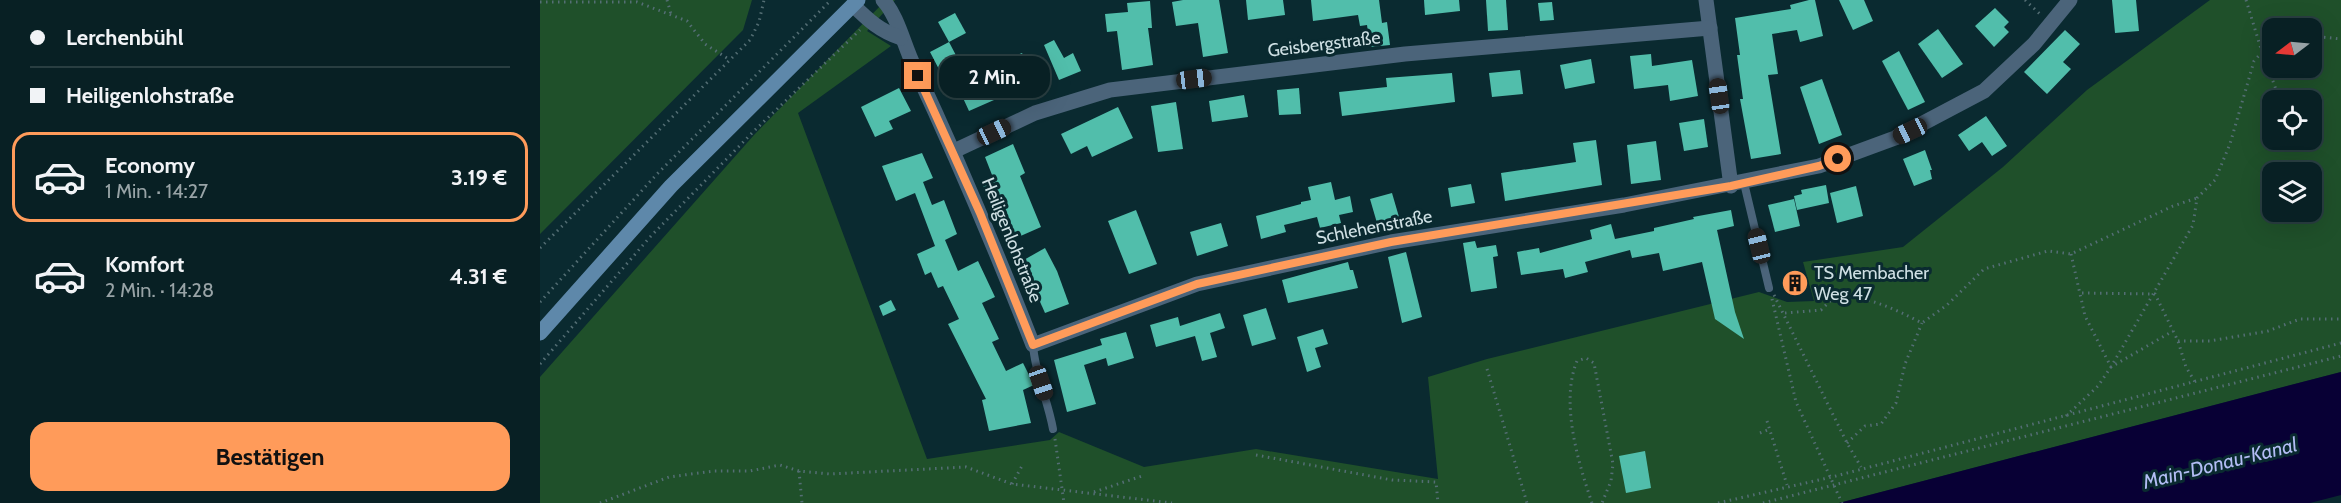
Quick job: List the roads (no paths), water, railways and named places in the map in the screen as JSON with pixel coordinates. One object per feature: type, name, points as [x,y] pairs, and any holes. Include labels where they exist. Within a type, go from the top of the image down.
[{"type":"main road","points":[[540,333],[671,186],[854,2]]},
{"type":"street","name":"Heiligenlohstraße","points":[[883,0],[892,12],[900,38],[954,151],[1033,345]]},
{"type":"street","points":[[1706,0],[1738,184]]},
{"type":"street","name":"Schlehenstraße","points":[[1033,345],[1197,284],[1391,242],[1738,184],[1819,166],[1895,138],[1939,117],[1984,91],[2051,25],[2070,0]]},
{"type":"street","points":[[854,2],[870,22],[900,38]]},
{"type":"street","name":"Geisbergstraße","points":[[954,151],[1035,113],[1110,90],[1405,54],[1710,28]]},
{"type":"lane","points":[[1738,184],[1769,288]]},
{"type":"lane","name":"Heiligenlohstraße","points":[[1033,345],[1034,362],[1048,403],[1053,429]]},
{"type":"water","name":"Main-Donau-Kanal","points":[[2341,372],[2341,495],[2310,503],[1839,503]]},
{"type":"place","name":"TS Membacher Weg 47","points":[[1795,283]]}]
